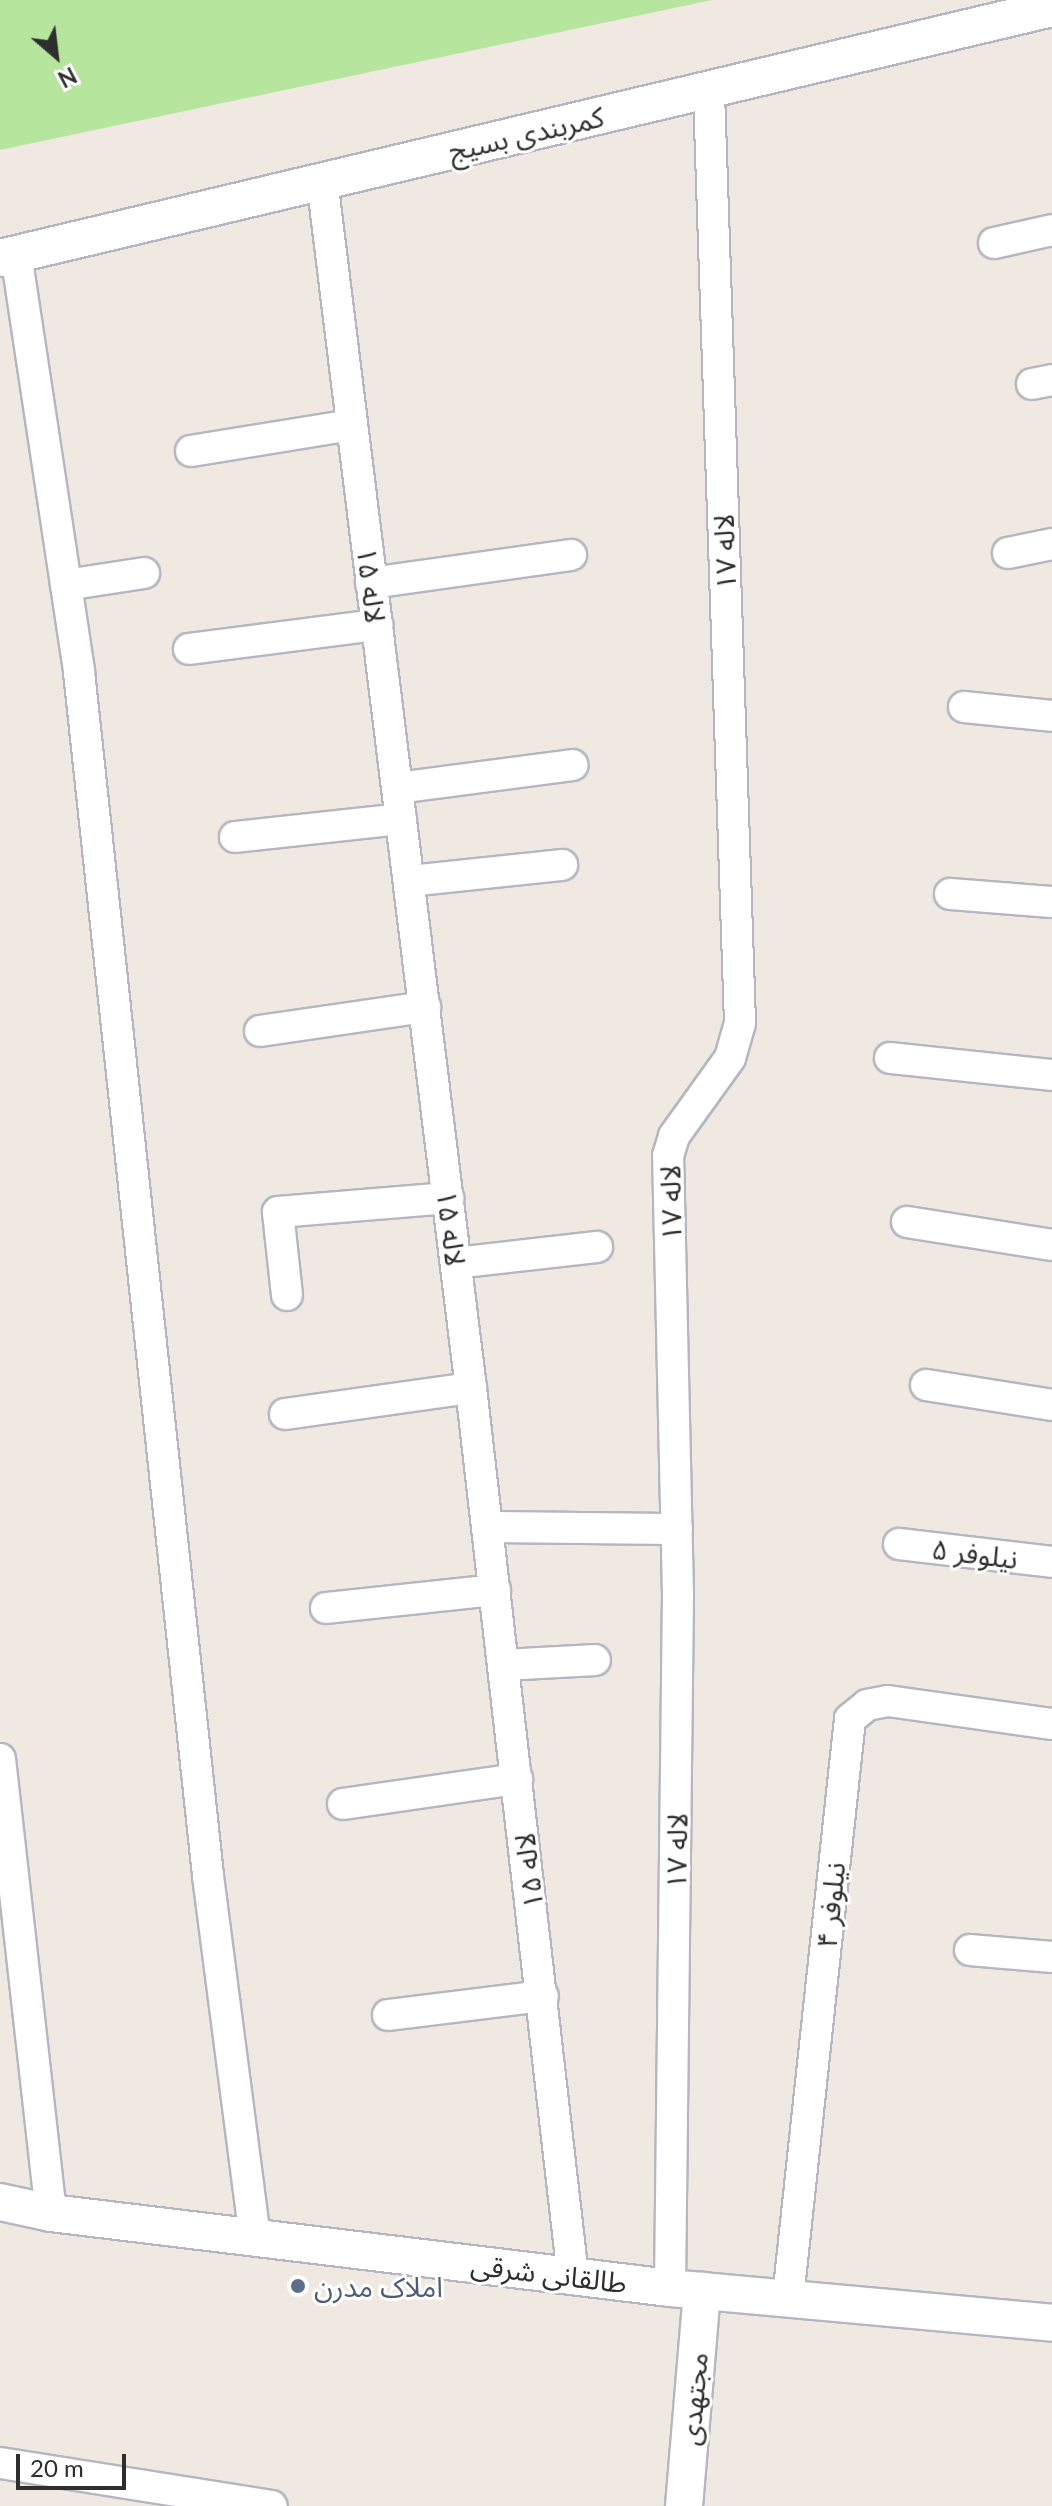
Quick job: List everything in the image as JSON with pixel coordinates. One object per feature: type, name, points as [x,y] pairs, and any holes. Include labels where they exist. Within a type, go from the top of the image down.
[{"type":"street","name":"کمربندی بسیج","points":[[8,256],[1052,8]]},
{"type":"street","name":"لاله ۱۷","points":[[686,2289],[677,1529],[668,1156],[674,1136],[730,1058],[740,1023],[709,91]]},
{"type":"street","name":"لاله ۱۵","points":[[322,180],[471,1388],[573,2276]]},
{"type":"street","points":[[994,243],[1052,230]]},
{"type":"street","points":[[8,256],[66,585],[208,1876],[255,2237]]},
{"type":"street","points":[[191,451],[352,425]]},
{"type":"street","points":[[1008,553],[1052,544]]},
{"type":"street","points":[[371,583],[571,555]]},
{"type":"street","points":[[66,585],[144,573]]},
{"type":"street","points":[[189,649],[377,625]]},
{"type":"street","points":[[964,707],[1052,716]]},
{"type":"street","points":[[398,788],[572,765]]},
{"type":"street","points":[[235,837],[401,819]]},
{"type":"street","points":[[409,881],[562,865]]},
{"type":"street","points":[[950,894],[1052,902]]},
{"type":"street","points":[[260,1031],[425,1007]]},
{"type":"street","points":[[890,1058],[1052,1075]]},
{"type":"street","points":[[287,1295],[278,1212],[448,1198]]},
{"type":"street","points":[[907,1222],[1052,1245]]},
{"type":"street","points":[[456,1263],[597,1247]]},
{"type":"street","points":[[926,1385],[1052,1405]]},
{"type":"street","points":[[285,1414],[471,1388]]},
{"type":"street","points":[[487,1527],[677,1529]]},
{"type":"street","name":"نیلوفر ۵","points":[[899,1544],[1052,1562]]},
{"type":"street","points":[[326,1608],[495,1590]]},
{"type":"street","points":[[504,1665],[595,1660]]},
{"type":"street","name":"نیلوفر ۴","points":[[788,2298],[850,1719],[867,1705],[888,1701],[1052,1724]]},
{"type":"street","points":[[0,1759],[51,2213]]},
{"type":"street","points":[[343,1804],[517,1779]]},
{"type":"street","points":[[970,1950],[1052,1957]]},
{"type":"street","points":[[388,2015],[543,1996]]},
{"type":"street","name":"طالقانی شرقی","points":[[0,2202],[51,2213],[686,2289],[1052,2323]]},
{"type":"street","name":"مجتهدی","points":[[684,2506],[686,2289]]},
{"type":"street","points":[[0,2463],[272,2506]]},
{"type":"green space","points":[[0,0],[712,0],[0,150]]},
{"type":"place","name":"املاک مدرن","points":[[298,2286]]}]
